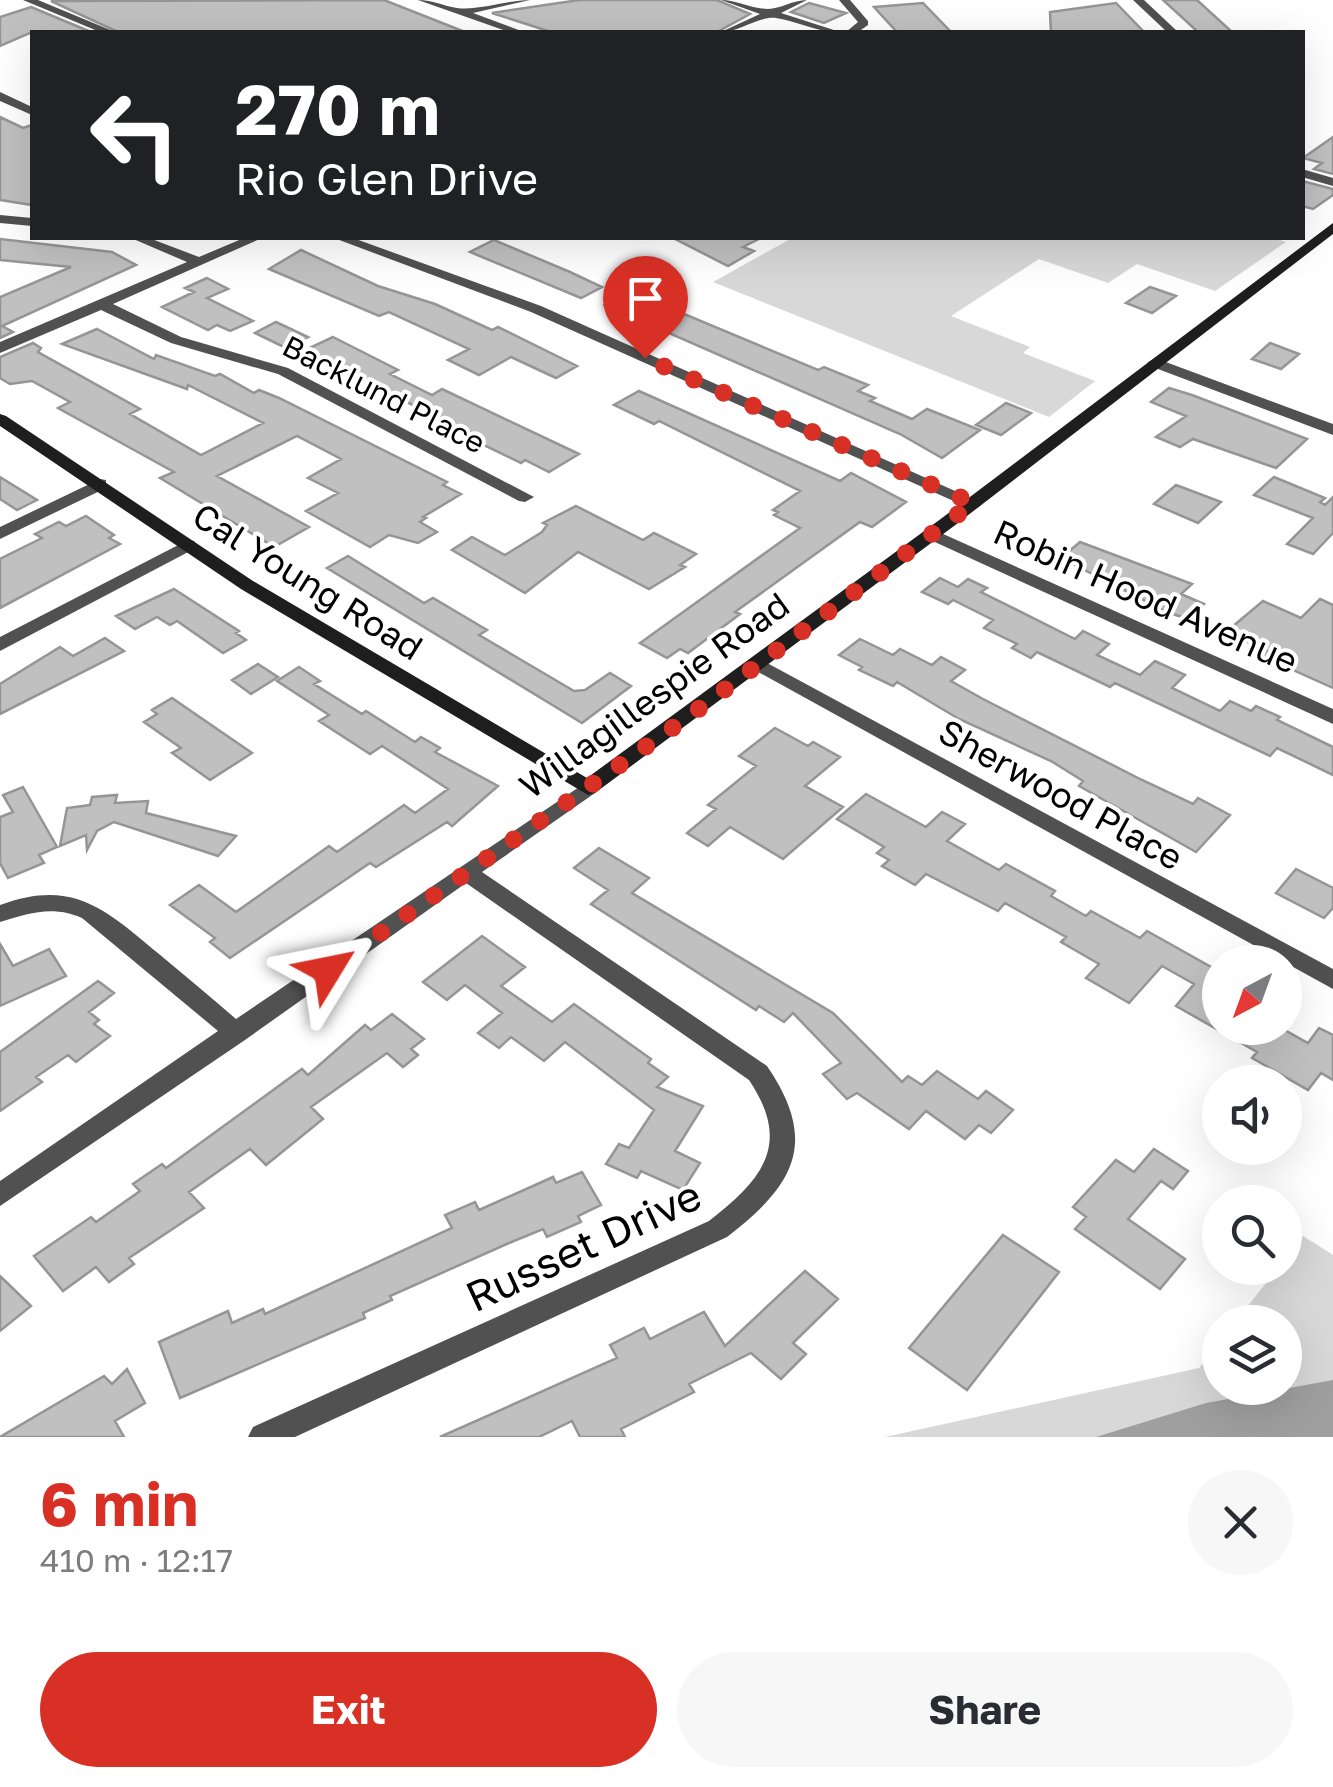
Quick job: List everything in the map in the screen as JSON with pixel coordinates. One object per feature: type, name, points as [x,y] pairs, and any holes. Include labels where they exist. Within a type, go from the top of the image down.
[{"type":"main road","name":"Willagillespie Road","points":[[588,788],[932,534],[1333,227]]},
{"type":"main road","name":"Cal Young Road","points":[[0,419],[296,616],[588,788]]},
{"type":"street","points":[[28,0],[104,30]]},
{"type":"street","points":[[423,0],[513,30]]},
{"type":"street","points":[[460,12],[525,0]]},
{"type":"street","points":[[726,0],[827,30]]},
{"type":"street","points":[[731,30],[802,0]]},
{"type":"street","points":[[844,0],[864,22],[854,30]]},
{"type":"street","points":[[1138,0],[1171,30]]},
{"type":"street","points":[[0,96],[30,110]]},
{"type":"street","points":[[1305,174],[1333,182]]},
{"type":"street","points":[[0,219],[30,222]]},
{"type":"street","points":[[143,240],[200,262]]},
{"type":"street","points":[[0,348],[250,240]]},
{"type":"street","points":[[347,240],[529,306],[973,503]]},
{"type":"street","name":"Backlund Place","points":[[103,304],[176,340],[283,371],[525,497]]},
{"type":"street","points":[[1155,363],[1333,430]]},
{"type":"street","points":[[0,534],[100,484]]},
{"type":"street","name":"Robin Hood Avenue","points":[[932,534],[1333,716]]},
{"type":"street","points":[[0,645],[188,545]]},
{"type":"street","name":"Sherwood Place","points":[[758,664],[1333,980]]},
{"type":"street","name":"Willagillespie Road","points":[[0,1196],[588,788]]},
{"type":"street","name":"Russet Drive","points":[[262,1437],[718,1229],[765,1190],[779,1164],[784,1132],[782,1115],[758,1073],[467,872]]},
{"type":"street","points":[[0,914],[33,902],[79,905],[103,920],[237,1032]]},
{"type":"shaded area","points":[[788,240],[1286,242],[1215,291],[1137,264],[1108,283],[1039,259],[951,316],[1030,347],[1023,353],[1095,381],[1049,417],[713,282]]},
{"type":"shaded area","points":[[1302,1237],[1333,1255],[1333,1437],[885,1437],[1202,1364],[1202,1405],[1302,1405],[1302,1305],[1249,1305],[1264,1285],[1302,1285]]},
{"type":"shaded area","points":[[1333,1380],[1333,1437],[1096,1437],[1202,1404],[1302,1405],[1302,1386]]},
{"type":"building","points":[[384,0],[460,30],[114,30],[51,1]]},
{"type":"building","points":[[579,0],[717,0],[750,14],[721,30],[545,30],[492,13]]},
{"type":"building","points":[[1163,0],[1197,0],[1230,30],[1196,30]]},
{"type":"building","points":[[809,3],[846,13],[824,23],[791,12]]},
{"type":"building","points":[[923,3],[949,30],[895,30],[874,7]]},
{"type":"building","points":[[1116,3],[1142,30],[1051,30],[1050,12]]},
{"type":"building","points":[[31,7],[86,30],[30,30],[0,46],[0,17]]},
{"type":"building","points":[[0,117],[23,128],[30,126],[30,205],[0,200]]},
{"type":"building","points":[[1333,137],[1333,174],[1314,169],[1322,163],[1305,157]]},
{"type":"building","points":[[1305,182],[1333,189],[1333,195],[1313,209],[1305,207]]},
{"type":"building","points":[[0,239],[112,252],[136,265],[2,326],[13,332],[0,338],[0,297],[71,267],[0,260]]},
{"type":"building","points":[[494,240],[602,287],[581,298],[470,252]]},
{"type":"building","points":[[677,240],[757,240],[743,247],[754,251],[728,266]]},
{"type":"building","points":[[301,250],[378,286],[435,304],[492,330],[498,327],[577,366],[556,378],[511,357],[479,375],[448,360],[469,349],[389,312],[379,316],[269,269]]},
{"type":"building","points":[[207,278],[228,289],[207,298],[253,321],[230,331],[217,325],[208,330],[162,307],[194,292],[185,288]]},
{"type":"building","points":[[1150,287],[1176,296],[1152,313],[1126,303]]},
{"type":"building","points":[[629,291],[818,370],[824,367],[868,385],[858,391],[875,398],[870,401],[912,419],[927,409],[980,430],[942,458],[900,434],[605,305]]},
{"type":"building","points":[[276,322],[308,337],[286,348],[255,333]]},
{"type":"building","points":[[97,329],[154,359],[156,355],[215,376],[220,374],[254,393],[259,390],[279,398],[447,482],[443,485],[461,494],[423,517],[426,518],[420,522],[437,532],[418,543],[389,535],[370,547],[306,511],[338,493],[308,478],[341,459],[297,436],[217,476],[309,527],[274,547],[160,478],[174,472],[58,408],[70,402],[32,381],[10,384],[0,378],[0,357],[33,343],[41,348],[38,352],[140,409],[130,414],[201,455],[263,423],[188,385],[187,389],[62,344]]},
{"type":"building","points":[[333,337],[398,370],[390,374],[432,395],[442,389],[579,454],[549,472],[525,460],[521,463],[463,435],[470,432],[301,352]]},
{"type":"building","points":[[1270,343],[1299,354],[1281,369],[1252,359]]},
{"type":"building","points":[[1169,388],[1307,439],[1276,468],[1193,439],[1180,447],[1156,437],[1186,416],[1151,402]]},
{"type":"building","points":[[639,391],[840,481],[851,473],[906,502],[872,527],[860,522],[735,612],[740,614],[688,653],[680,649],[667,658],[640,643],[800,528],[774,515],[778,512],[773,510],[800,491],[659,421],[654,424],[614,405]]},
{"type":"building","points":[[1006,403],[1031,413],[1001,435],[976,425]]},
{"type":"building","points":[[0,477],[37,500],[17,510],[0,499]]},
{"type":"building","points":[[1274,477],[1325,498],[1320,502],[1325,505],[1333,497],[1333,533],[1313,554],[1287,544],[1313,518],[1254,495]]},
{"type":"building","points":[[1176,485],[1221,502],[1198,523],[1154,504]]},
{"type":"building","points":[[576,506],[643,540],[654,533],[696,554],[680,565],[685,567],[649,589],[578,552],[525,593],[452,550],[472,537],[505,555],[542,532],[547,525],[543,523]]},
{"type":"building","points":[[86,516],[114,535],[109,538],[120,544],[0,608],[0,559],[42,538],[35,534],[59,522],[66,526]]},
{"type":"building","points":[[1080,542],[1192,584],[1181,594],[1204,604],[1189,619],[1169,613],[1061,558]]},
{"type":"building","points":[[348,556],[424,603],[433,598],[487,630],[479,635],[574,691],[585,690],[610,673],[631,686],[582,723],[327,568]]},
{"type":"building","points":[[940,578],[958,587],[968,579],[987,588],[981,592],[1075,639],[1083,631],[1109,644],[1097,655],[1140,675],[1155,661],[1185,675],[1172,688],[1220,711],[1230,701],[1251,711],[1256,706],[1280,717],[1277,720],[1333,747],[1333,775],[1277,748],[1270,756],[1115,683],[1110,687],[1037,652],[1031,658],[1012,648],[1017,644],[984,628],[993,620],[953,600],[948,604],[922,592]]},
{"type":"building","points":[[174,589],[239,631],[236,633],[246,640],[223,653],[177,621],[170,625],[157,617],[135,629],[116,616]]},
{"type":"building","points":[[1320,599],[1333,605],[1333,688],[1262,656],[1267,651],[1226,632],[1263,601],[1301,618]]},
{"type":"building","points":[[105,638],[124,651],[0,714],[0,684],[60,647],[73,656]]},
{"type":"building","points":[[860,639],[893,655],[900,649],[932,665],[941,657],[965,670],[951,681],[983,699],[1193,804],[1198,798],[1230,815],[1196,852],[1079,786],[1083,781],[1051,761],[959,719],[897,682],[893,686],[859,670],[862,667],[839,655]]},
{"type":"building","points":[[258,664],[278,677],[251,694],[232,680]]},
{"type":"building","points":[[299,667],[320,681],[314,684],[362,714],[366,711],[415,742],[421,737],[440,748],[435,752],[498,786],[452,826],[447,822],[376,867],[370,863],[230,958],[210,942],[215,938],[170,905],[199,885],[236,912],[329,846],[337,852],[404,805],[415,813],[448,789],[382,746],[370,754],[319,721],[329,715],[277,681]]},
{"type":"building","points":[[172,698],[252,753],[210,780],[172,753],[181,748],[144,722],[157,714],[152,710]]},
{"type":"building","points":[[775,728],[840,757],[805,786],[843,807],[783,859],[730,827],[708,846],[687,833],[716,809],[708,805],[756,766],[739,756]]},
{"type":"building","points":[[23,787],[57,847],[39,855],[44,863],[8,878],[0,863],[0,817],[13,812],[3,795]]},
{"type":"building","points":[[866,794],[926,827],[942,812],[965,824],[947,841],[999,870],[1006,864],[1055,891],[1051,896],[1086,916],[1091,911],[1140,938],[1147,931],[1202,962],[1202,1021],[1176,1006],[1194,984],[1162,966],[1129,1003],[1086,978],[1099,964],[1061,942],[1066,937],[1005,903],[998,911],[926,874],[915,885],[882,866],[889,860],[877,853],[884,847],[837,819]]},
{"type":"building","points":[[117,795],[115,803],[148,801],[146,813],[236,836],[218,856],[114,822],[97,831],[87,850],[86,835],[60,846],[67,808],[90,805],[92,797]]},
{"type":"building","points":[[599,848],[649,878],[632,893],[833,1013],[902,1082],[908,1076],[922,1085],[937,1071],[978,1099],[986,1091],[1013,1110],[991,1133],[979,1125],[965,1139],[926,1111],[909,1129],[857,1093],[847,1099],[823,1074],[841,1063],[793,1013],[784,1022],[759,1006],[756,1010],[591,904],[608,890],[574,868]]},
{"type":"building","points":[[1296,869],[1333,888],[1333,908],[1324,918],[1276,893]]},
{"type":"building","points":[[482,936],[525,967],[501,986],[552,1022],[574,1004],[651,1059],[648,1063],[668,1077],[657,1087],[703,1106],[675,1151],[700,1163],[683,1190],[641,1171],[637,1178],[606,1164],[619,1144],[629,1148],[654,1110],[565,1042],[544,1061],[511,1037],[499,1048],[478,1033],[502,1013],[465,985],[447,1000],[423,982]]},
{"type":"building","points":[[0,944],[13,966],[49,949],[66,976],[0,1006]]},
{"type":"building","points":[[98,981],[114,993],[89,1012],[99,1020],[94,1024],[110,1036],[76,1062],[68,1055],[36,1077],[42,1082],[0,1111],[0,1052]]},
{"type":"building","points":[[392,1014],[424,1039],[411,1049],[418,1055],[403,1067],[387,1053],[311,1107],[323,1119],[266,1165],[250,1149],[189,1192],[204,1208],[129,1258],[134,1264],[109,1282],[96,1267],[63,1291],[34,1256],[91,1217],[96,1222],[140,1191],[133,1184],[162,1164],[166,1168],[302,1069],[308,1075],[365,1025],[371,1030]]},
{"type":"building","points":[[1319,1028],[1333,1035],[1333,1080],[1321,1073],[1308,1090],[1302,1087],[1302,1065],[1264,1065],[1252,1058],[1257,1052],[1245,1045],[1302,1045],[1302,1040],[1308,1043]]},
{"type":"building","points":[[1154,1149],[1188,1171],[1173,1189],[1161,1181],[1128,1219],[1185,1259],[1160,1289],[1075,1229],[1086,1217],[1073,1207],[1116,1160],[1134,1172]]},
{"type":"building","points":[[582,1172],[601,1205],[578,1216],[581,1222],[547,1237],[543,1229],[509,1243],[390,1296],[392,1300],[363,1313],[365,1318],[180,1398],[159,1342],[228,1311],[232,1323],[263,1309],[265,1314],[452,1228],[445,1215],[475,1202],[479,1210],[553,1177],[556,1183]]},
{"type":"building","points":[[1003,1235],[1059,1272],[967,1390],[909,1348]]},
{"type":"building","points":[[805,1271],[838,1299],[793,1343],[806,1354],[781,1379],[751,1353],[689,1384],[694,1392],[621,1429],[625,1437],[580,1437],[572,1421],[539,1437],[440,1437],[617,1358],[610,1345],[644,1328],[650,1339],[704,1312],[725,1346]]},
{"type":"building","points":[[0,1276],[31,1306],[0,1331]]},
{"type":"building","points":[[127,1369],[145,1403],[115,1421],[124,1437],[0,1437],[104,1376],[112,1384]]},
{"type":"route","points":[[328,970],[688,717],[973,503],[645,358]]}]
